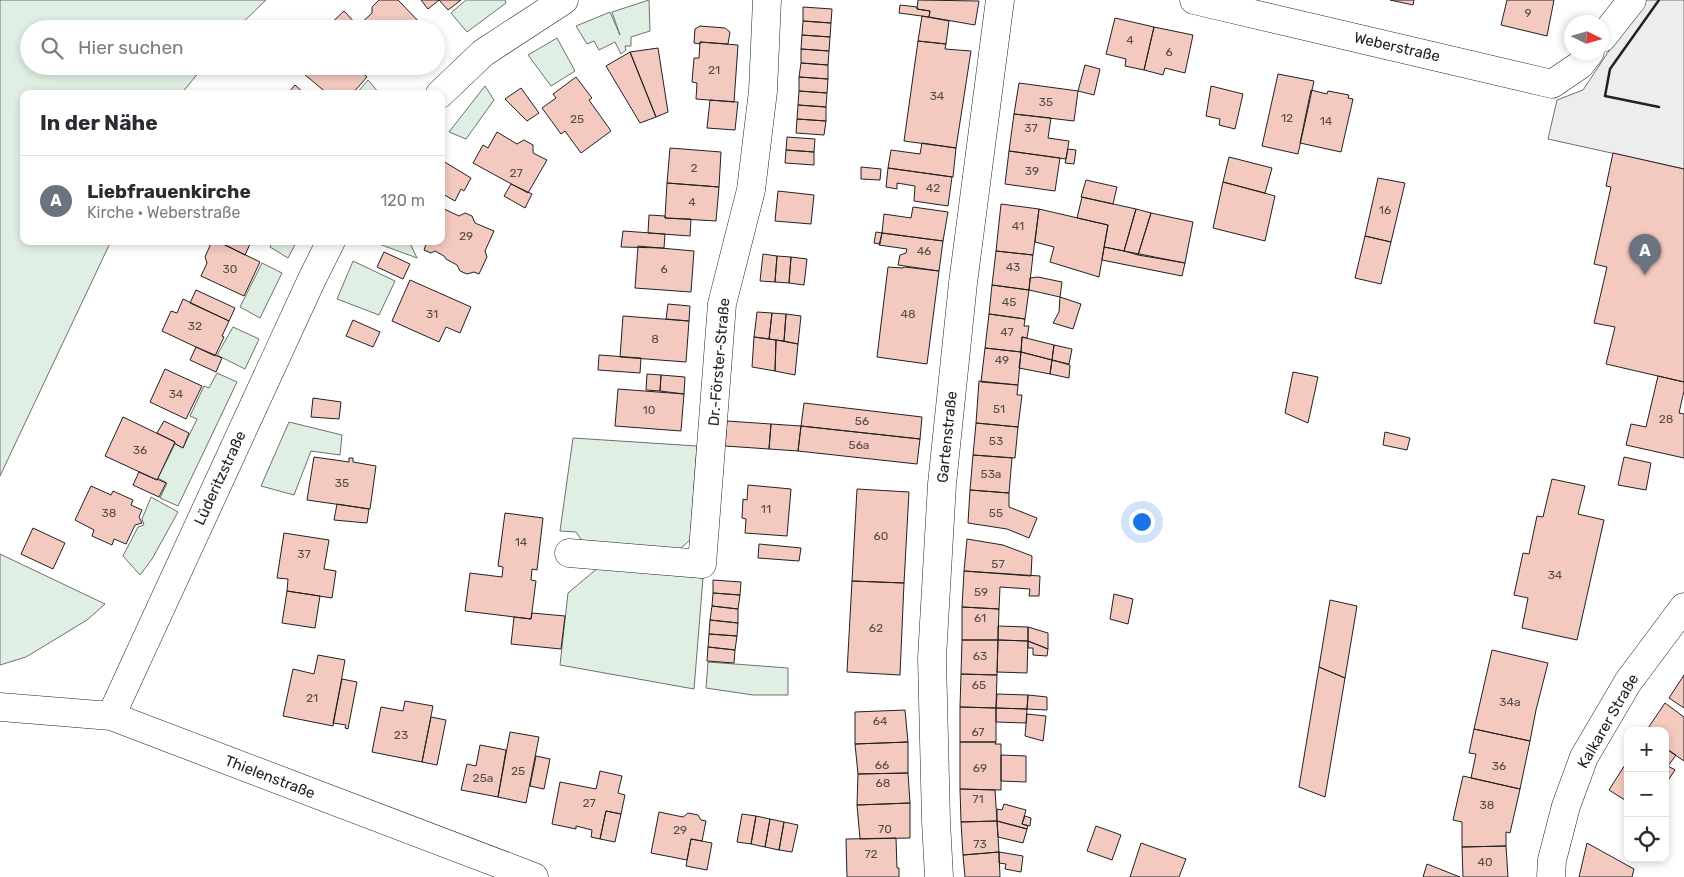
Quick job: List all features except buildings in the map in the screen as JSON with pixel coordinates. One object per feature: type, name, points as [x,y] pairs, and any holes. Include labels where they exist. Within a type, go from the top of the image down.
[{"type":"street","points":[[444,90],[483,53],[564,0]]},
{"type":"street","name":"Dr.-Förster-Straße","points":[[569,553],[702,564],[722,304],[751,190],[763,91],[767,0]]},
{"type":"street","name":"Gartenstraße","points":[[939,877],[932,658],[942,484],[962,283],[1000,0]]},
{"type":"street","name":"Weberstraße","points":[[1194,0],[1552,84],[1583,60]]},
{"type":"street","points":[[1609,29],[1632,0]]},
{"type":"street","name":"Lüderitzstraße","points":[[111,716],[329,245]]},
{"type":"street","name":"Kalkarer Straße","points":[[1551,877],[1552,860],[1566,806],[1584,757],[1628,682],[1684,607]]},
{"type":"street","name":"Thielenstraße","points":[[0,707],[111,716],[534,877]]},
{"type":"green space","points":[[0,0],[266,0],[245,20],[20,20],[20,75],[197,75],[184,90],[20,90],[20,245],[109,245],[0,476]]},
{"type":"green space","points":[[466,0],[505,0],[506,3],[467,32],[451,13]]},
{"type":"green space","points":[[649,0],[650,31],[631,37],[631,46],[625,46],[626,50],[621,54],[615,42],[599,50],[594,41],[587,44],[576,26],[610,12],[620,35],[612,12]]},
{"type":"green space","points":[[557,38],[575,71],[551,86],[528,55]]},
{"type":"green space","points":[[368,80],[377,90],[359,90]]},
{"type":"green space","points":[[485,86],[494,100],[466,139],[449,132]]},
{"type":"green space","points":[[271,245],[295,245],[288,258],[270,247]]},
{"type":"green space","points":[[382,245],[411,245],[417,258]]},
{"type":"green space","points":[[353,261],[395,281],[379,315],[337,299]]},
{"type":"green space","points":[[262,263],[282,273],[260,318],[240,307]]},
{"type":"green space","points":[[233,327],[259,339],[245,369],[217,355]]},
{"type":"green space","points":[[217,373],[237,382],[178,506],[160,498],[167,483],[158,478],[175,444],[183,448],[197,419],[190,416],[204,386],[209,388]]},
{"type":"green space","points":[[289,422],[342,435],[340,455],[311,451],[294,495],[261,486]]},
{"type":"green space","points":[[573,438],[697,446],[690,540],[674,554],[584,544],[576,532],[560,531]]},
{"type":"green space","points":[[151,497],[178,512],[152,559],[140,575],[123,556],[138,527],[144,525],[142,519]]},
{"type":"green space","points":[[0,554],[105,604],[87,620],[26,657],[0,665]]},
{"type":"green space","points":[[599,567],[703,578],[694,689],[560,665],[568,593]]},
{"type":"green space","points":[[708,662],[788,668],[788,695],[753,695],[706,688]]},
{"type":"shaded area","points":[[1646,0],[1684,0],[1684,169],[1548,139],[1557,100],[1583,90],[1603,60],[1609,60],[1609,51]]},
{"type":"wall","points":[[1659,0],[1610,69],[1605,96],[1659,107]]},
{"type":"place","name":"Liebfrauenkirche","points":[[1645,275]]}]
